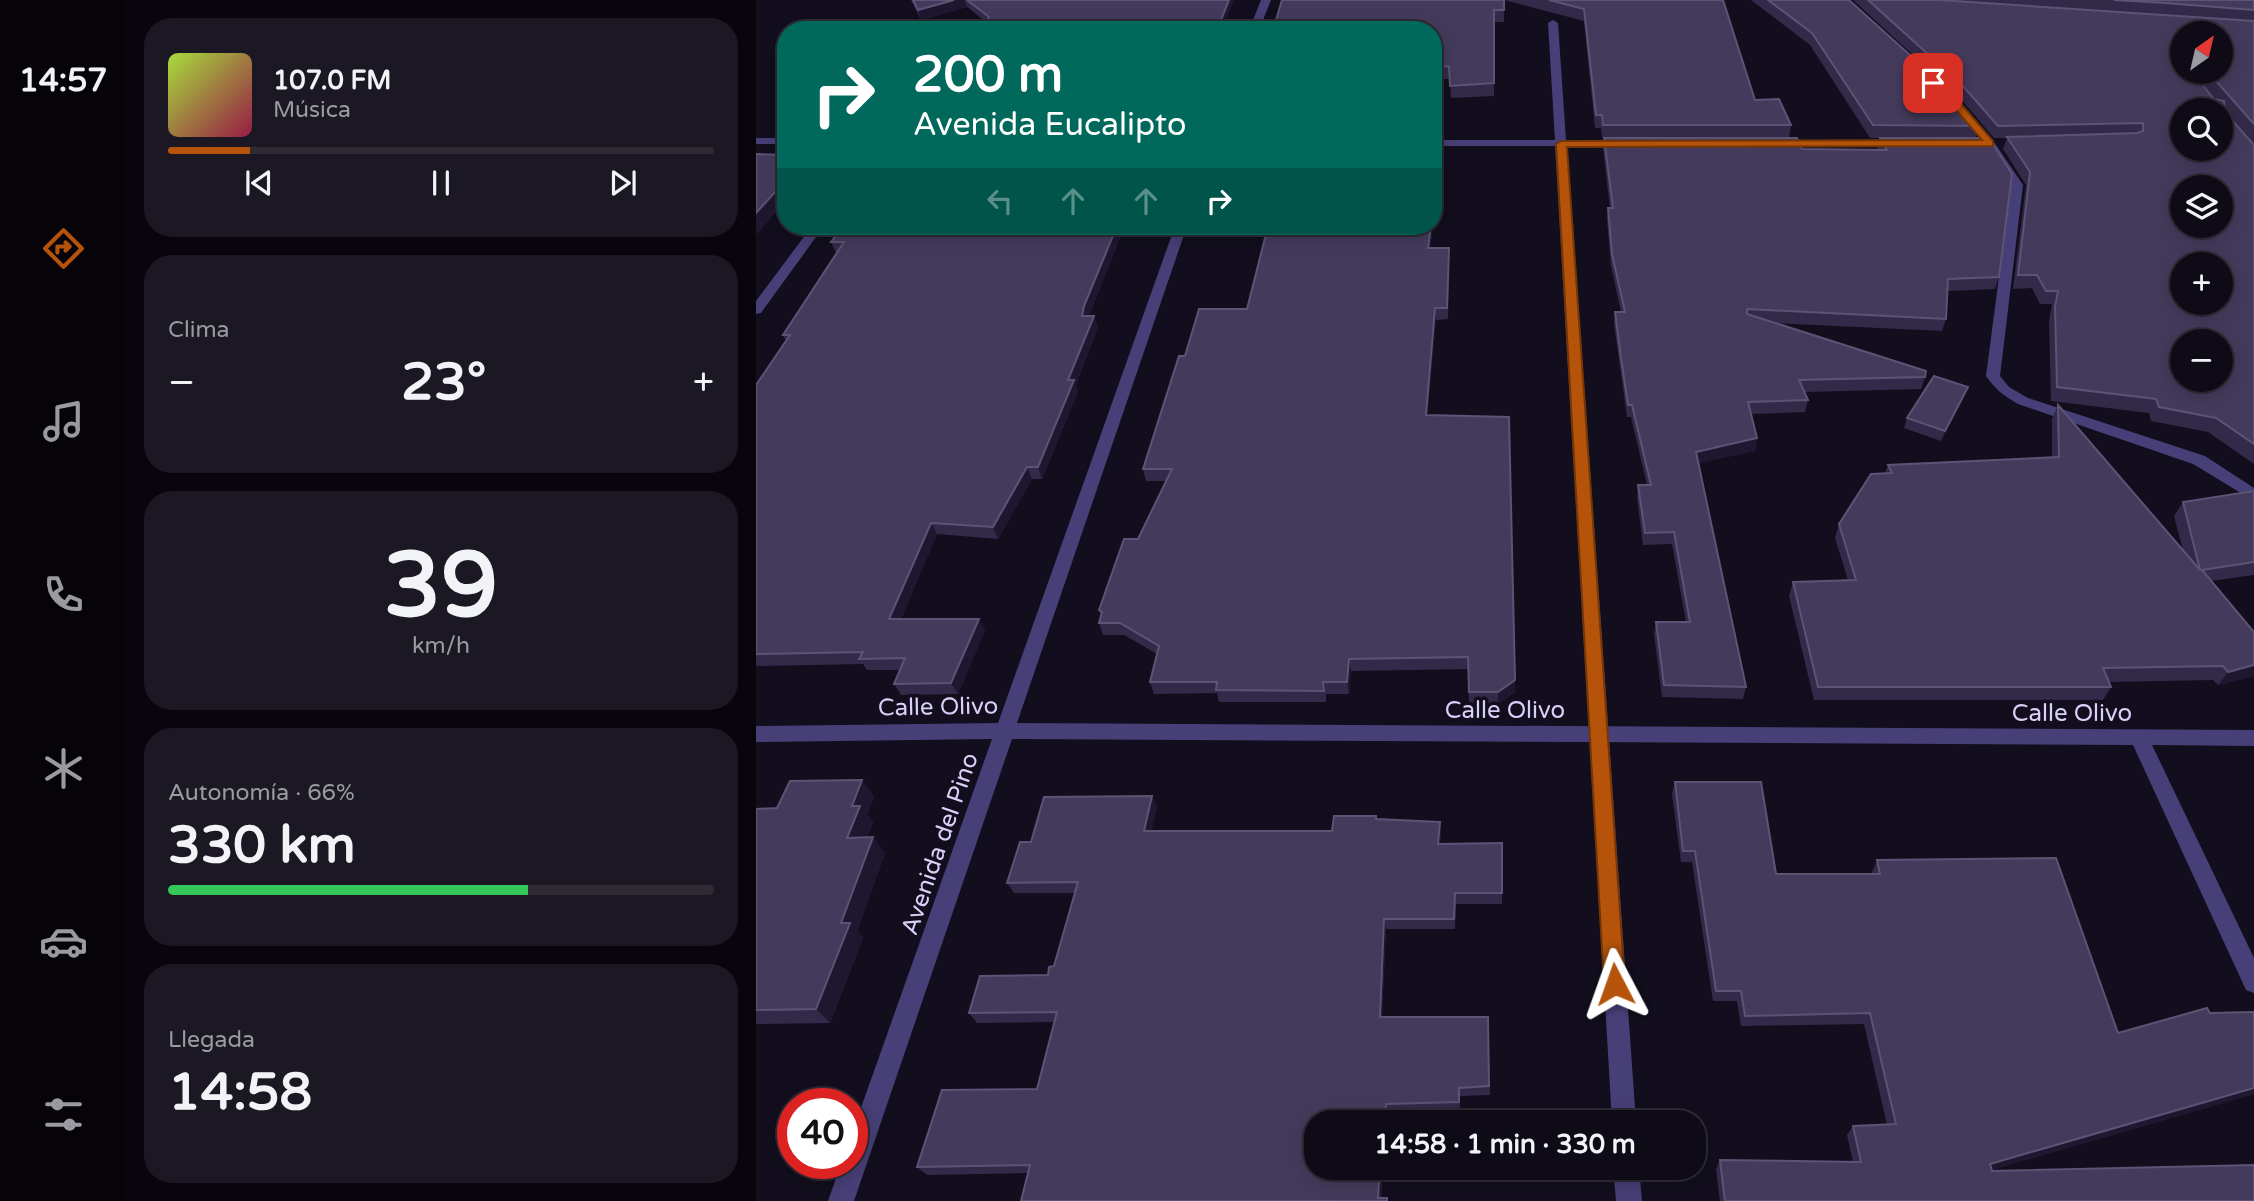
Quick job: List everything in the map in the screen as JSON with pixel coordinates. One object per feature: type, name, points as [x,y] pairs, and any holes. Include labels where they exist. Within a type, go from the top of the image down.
[{"type":"street","points":[[1258,21],[1266,0]]},
{"type":"street","points":[[1553,23],[1622,1110]]},
{"type":"street","points":[[1953,101],[1989,143],[2017,185],[1993,376],[2023,401],[2199,460],[2254,496]]},
{"type":"street","points":[[756,141],[777,141]]},
{"type":"street","points":[[1442,143],[1644,144]]},
{"type":"street","points":[[1769,144],[1921,144]]},
{"type":"street","points":[[756,310],[811,235]]},
{"type":"street","name":"Avenida del Pino","points":[[841,1201],[1178,235]]},
{"type":"street","name":"Calle Olivo","points":[[756,734],[1005,731],[2254,738]]},
{"type":"street","points":[[2139,738],[2254,982]]},
{"type":"street","points":[[1627,1180],[1629,1201]]},
{"type":"building","points":[[913,0],[954,0],[918,10]]},
{"type":"building","points":[[967,0],[1229,0],[1221,21],[987,21],[989,17]]},
{"type":"building","points":[[1282,0],[1504,0],[1504,10],[1494,10],[1494,83],[1450,86],[1449,66],[1442,66],[1442,21],[1276,21]]},
{"type":"building","points":[[1549,0],[1723,0],[1755,100],[1779,99],[1791,125],[1603,125],[1602,115],[1596,115],[1584,9]]},
{"type":"building","points":[[1768,0],[1849,0],[1951,92],[1979,126],[1873,125],[1812,33]]},
{"type":"building","points":[[1868,0],[1940,0],[2254,21],[2254,124],[2219,84],[2233,84],[2233,21],[2170,21],[2170,84],[2202,84],[2213,98],[2170,98],[2170,161],[2233,161],[2233,121],[2254,145],[2254,444],[2216,418],[2159,407],[2156,399],[2057,387],[2055,307],[2058,291],[2046,291],[2037,275],[2018,275],[2030,172],[2007,137],[2137,133],[2143,131],[2143,123],[1998,126],[1962,85]]},
{"type":"building","points":[[2114,0],[2254,0],[2254,10],[2165,3]]},
{"type":"building","points":[[1604,138],[1797,138],[1802,149],[1887,150],[1880,138],[1989,138],[2012,174],[1999,277],[1948,279],[1946,319],[1747,309],[1747,314],[1926,371],[1925,377],[1799,380],[1808,400],[1748,402],[1757,438],[1696,452],[1746,687],[1664,685],[1656,622],[1690,622],[1674,532],[1645,533],[1638,485],[1651,485],[1632,405],[1628,405],[1621,358],[1615,312],[1625,312],[1612,254],[1608,208],[1613,208]]},
{"type":"building","points":[[756,154],[777,155],[777,190],[756,213]]},
{"type":"building","points":[[836,235],[1113,235],[1084,306],[1082,316],[1094,316],[1068,380],[1074,380],[1038,467],[1027,467],[993,527],[931,523],[889,619],[979,619],[951,683],[894,684],[905,658],[859,659],[863,652],[756,654],[756,385],[790,335],[783,335],[844,242],[831,242]]},
{"type":"building","points":[[1266,235],[1430,235],[1428,248],[1449,248],[1447,308],[1435,308],[1426,415],[1509,417],[1515,680],[1498,692],[1469,692],[1468,657],[1349,659],[1347,682],[1323,682],[1324,691],[1216,690],[1217,682],[1150,682],[1159,646],[1120,623],[1099,623],[1102,612],[1099,610],[1124,539],[1138,539],[1172,469],[1143,469],[1179,356],[1185,356],[1199,309],[1247,309]]},
{"type":"building","points":[[1934,376],[1968,387],[1945,431],[1907,418]]},
{"type":"building","points":[[2058,405],[2200,570],[2183,502],[2254,491],[2254,562],[2202,570],[2254,632],[2254,665],[2228,672],[2223,666],[2103,668],[2111,687],[1818,687],[1793,582],[1856,580],[1839,524],[1871,474],[1892,473],[1888,465],[2059,457]]},
{"type":"building","points":[[862,780],[852,806],[860,806],[847,838],[873,837],[841,923],[850,923],[816,1009],[756,1010],[756,809],[777,808],[790,781]]},
{"type":"building","points":[[1675,782],[1761,782],[1776,874],[1880,874],[1877,860],[2056,858],[2118,1033],[2207,1008],[2210,1013],[2253,1012],[2254,1088],[1990,1164],[1992,1171],[2254,1165],[2254,1201],[1725,1201],[1720,1160],[1861,1162],[1853,1126],[1896,1124],[1870,1013],[1745,1016],[1741,991],[1716,991],[1695,851],[1683,851]]},
{"type":"building","points":[[1152,796],[1144,831],[1332,831],[1334,816],[1376,816],[1376,819],[1440,822],[1438,844],[1502,843],[1502,893],[1455,893],[1454,919],[1384,919],[1380,1017],[1488,1017],[1489,1086],[1459,1088],[1459,1102],[1386,1104],[1385,1110],[1304,1110],[1304,1180],[1379,1180],[1378,1198],[1387,1198],[1387,1201],[1021,1201],[1030,1165],[917,1167],[942,1090],[1037,1089],[1057,1012],[969,1013],[980,976],[1048,975],[1049,967],[1054,966],[1078,882],[1007,883],[1020,842],[1031,842],[1044,797]]},
{"type":"route","points":[[1615,984],[1561,144],[1990,144],[1953,101],[1933,83]]}]
